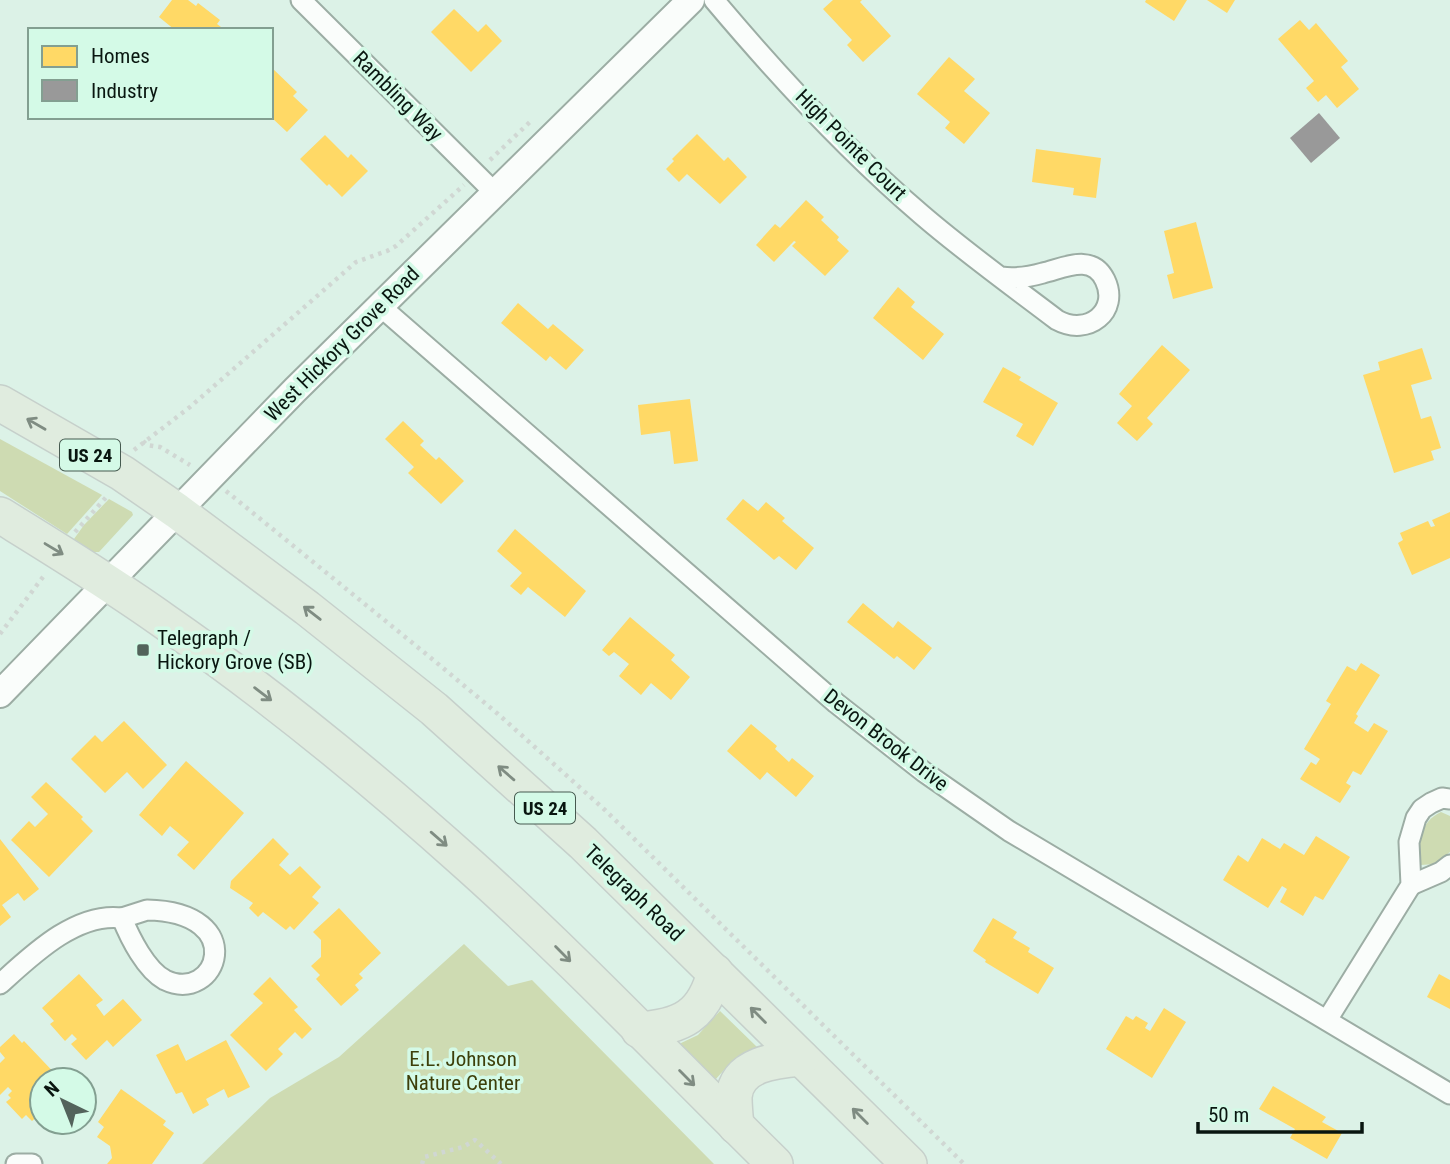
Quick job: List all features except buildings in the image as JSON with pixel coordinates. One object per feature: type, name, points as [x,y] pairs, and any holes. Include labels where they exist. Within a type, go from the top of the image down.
[{"type":"highway","name":"US 24","points":[[0,403],[122,473],[177,511]]},
{"type":"highway","name":"Telegraph Road","points":[[177,511],[307,608],[434,709],[547,809],[909,1164]]},
{"type":"highway","points":[[0,515],[166,621],[377,785],[523,915],[775,1164]]},
{"type":"highway","points":[[639,1030],[675,1025],[690,1017],[711,989],[715,972]]},
{"type":"highway","points":[[736,1126],[734,1095],[740,1082],[750,1071],[772,1061],[801,1058]]},
{"type":"street","name":"Rambling Way","points":[[301,0],[495,193]]},
{"type":"street","name":"West Hickory Grove Road","points":[[0,694],[380,306],[691,0]]},
{"type":"street","name":"High Pointe Court","points":[[714,0],[864,162],[922,215],[1001,277],[1057,320],[1069,326],[1095,322],[1106,303],[1106,281],[1100,272],[1080,263],[1015,279],[1001,277]]},
{"type":"street","name":"Devon Brook Drive","points":[[380,306],[836,703],[924,772],[1009,831],[1450,1094]]},
{"type":"street","points":[[1327,1020],[1411,885],[1409,842],[1410,830],[1416,818],[1422,809],[1431,803],[1442,798],[1450,799]]},
{"type":"street","points":[[1411,885],[1441,872],[1450,865]]},
{"type":"street","points":[[0,984],[22,964],[61,936],[91,920],[107,916],[122,918],[147,910],[163,910],[192,919],[210,933],[215,956],[211,968],[190,984],[178,985],[163,979],[132,940],[122,918]]},
{"type":"street","points":[[16,1164],[32,1164]]},
{"type":"path","points":[[134,450],[190,407],[356,262],[396,246],[459,190]]},
{"type":"path","points":[[143,441],[182,459]]},
{"type":"path","points":[[70,538],[106,498]]},
{"type":"path","points":[[244,505],[489,706],[605,810],[964,1164]]},
{"type":"path","points":[[0,634],[23,605]]},
{"type":"path","points":[[422,1164],[424,1157],[463,1147],[475,1140],[501,1164]]},
{"type":"green space","points":[[0,439],[102,495],[67,534],[0,491]]},
{"type":"green space","points":[[109,499],[133,515],[99,552],[93,552],[74,539]]},
{"type":"green space","points":[[1441,812],[1450,816],[1450,852],[1435,864],[1421,865],[1417,863],[1418,848],[1424,827]]},
{"type":"green space","name":"E.L. Johnson Nature Center","points":[[464,944],[508,986],[532,980],[714,1164],[202,1164],[270,1098],[339,1057]]},
{"type":"green space","points":[[720,1011],[757,1047],[732,1061],[715,1080],[679,1044],[698,1035]]},
{"type":"place","name":"Telegraph / Hickory Grove (SB)","points":[[143,650]]}]
